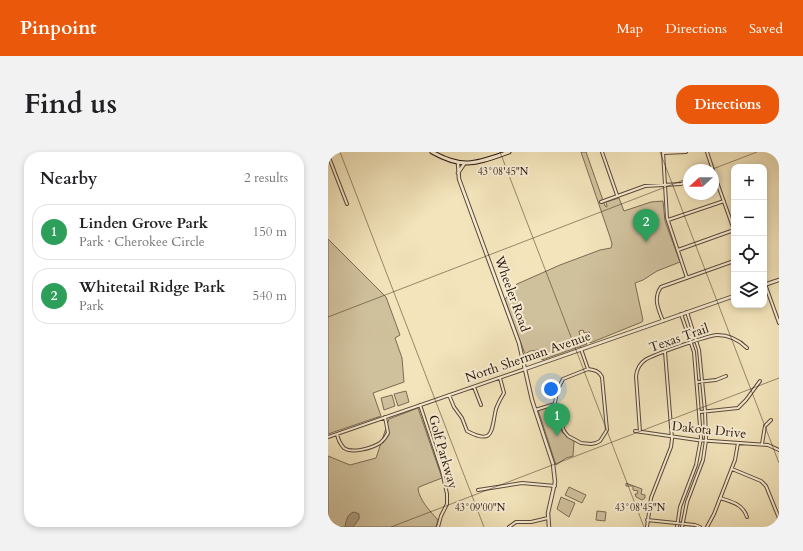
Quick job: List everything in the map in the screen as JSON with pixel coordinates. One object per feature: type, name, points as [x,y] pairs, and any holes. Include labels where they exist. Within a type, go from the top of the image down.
[{"type":"main road","points":[[432,152],[444,159],[464,164],[481,162],[509,152]]},
{"type":"street","points":[[602,152],[617,196]]},
{"type":"street","points":[[686,152],[663,153],[664,184],[668,220],[687,278]]},
{"type":"street","points":[[707,152],[711,164]]},
{"type":"street","points":[[328,155],[347,204]]},
{"type":"street","name":"Wheeler Road","points":[[458,163],[458,174],[519,343],[535,410],[554,467],[554,486],[548,518],[549,527]]},
{"type":"street","points":[[458,174],[464,164]]},
{"type":"street","points":[[601,202],[645,186],[683,183]]},
{"type":"street","points":[[719,187],[731,221]]},
{"type":"street","points":[[668,220],[724,201]]},
{"type":"street","points":[[678,250],[731,231]]},
{"type":"street","points":[[663,320],[656,300],[658,291],[661,288],[665,285],[731,262]]},
{"type":"street","points":[[767,284],[779,280]]},
{"type":"street","points":[[767,290],[779,323]]},
{"type":"street","name":"North Sherman Avenue","points":[[328,437],[731,297]]},
{"type":"street","points":[[682,525],[687,502],[703,460],[706,440],[705,411],[697,340],[687,312]]},
{"type":"street","points":[[677,527],[682,500],[696,465],[701,440],[700,412],[694,352],[681,314]]},
{"type":"street","name":"Texas Trail","points":[[640,432],[636,376],[640,364],[648,358],[712,335],[721,335],[739,340],[747,348]]},
{"type":"street","points":[[581,349],[588,369]]},
{"type":"street","points":[[647,527],[651,498],[671,447],[672,436],[665,352]]},
{"type":"street","points":[[588,369],[595,370],[600,373],[603,381],[607,427],[604,436],[600,441],[585,444],[568,436],[564,431],[555,404],[556,391],[563,379],[588,369]]},
{"type":"street","points":[[697,382],[720,380],[726,376]]},
{"type":"street","points":[[450,395],[455,409],[462,418],[466,430],[483,437],[489,434],[493,429],[495,413],[504,391],[500,378]]},
{"type":"street","points":[[700,412],[738,408],[760,381]]},
{"type":"street","points":[[474,387],[481,405]]},
{"type":"street","points":[[535,410],[555,404]]},
{"type":"street","name":"Golf Parkway","points":[[420,405],[442,471],[447,497],[447,504],[441,516],[438,527]]},
{"type":"street","points":[[337,434],[340,444],[345,449],[357,451],[380,443],[388,433],[386,417]]},
{"type":"street","points":[[762,444],[765,426],[771,420]]},
{"type":"street","name":"Dakota Drive","points":[[635,431],[701,440],[762,444],[779,450]]},
{"type":"street","points":[[707,527],[714,514],[732,469],[737,453],[738,443]]},
{"type":"street","points":[[732,469],[761,481],[766,486],[779,518]]},
{"type":"street","points":[[478,490],[522,483],[554,486]]},
{"type":"street","points":[[720,498],[741,506],[747,517]]},
{"type":"street","points":[[509,527],[516,522],[530,522],[548,518]]},
{"type":"street","points":[[648,520],[700,527]]},
{"type":"shaded area","points":[[581,152],[586,152],[605,206],[607,207],[606,202],[619,198],[624,211],[651,202],[663,201],[665,221],[680,262],[657,271],[635,283],[643,320],[642,322],[590,343],[588,339],[591,335],[589,332],[584,333],[583,330],[579,331],[581,340],[585,340],[587,344],[542,360],[540,350],[530,351],[525,354],[505,300],[510,291],[517,284],[560,265],[600,250],[611,248],[612,244]]},
{"type":"shaded area","points":[[328,239],[386,297],[400,335],[395,338],[402,358],[404,382],[373,393],[381,416],[328,434]]},
{"type":"shaded area","points":[[406,391],[409,402],[398,406],[394,394]]},
{"type":"shaded area","points":[[392,395],[395,406],[384,410],[381,398]]},
{"type":"shaded area","points":[[552,406],[562,432],[574,441],[573,456],[566,458],[556,465],[538,410]]},
{"type":"shaded area","points":[[418,408],[442,478],[419,487],[418,489],[423,502],[438,520],[436,527],[328,527],[328,456],[350,465],[376,458],[389,419]]},
{"type":"shaded area","points":[[626,483],[642,489],[641,494],[645,495],[645,498],[642,500],[636,497],[635,494],[637,494],[638,491],[633,490],[633,486],[626,486]]},
{"type":"shaded area","points":[[569,487],[586,495],[582,503],[565,495]]},
{"type":"shaded area","points":[[561,497],[575,503],[569,517],[557,509]]},
{"type":"shaded area","points":[[597,511],[606,512],[605,521],[596,520]]},
{"type":"shaded area","points":[[354,512],[359,514],[359,519],[353,527],[345,527],[348,516]]},
{"type":"place","name":"Whitetail Ridge Park","points":[[646,242]]},
{"type":"place","name":"Linden Grove Park","points":[[557,436]]}]
